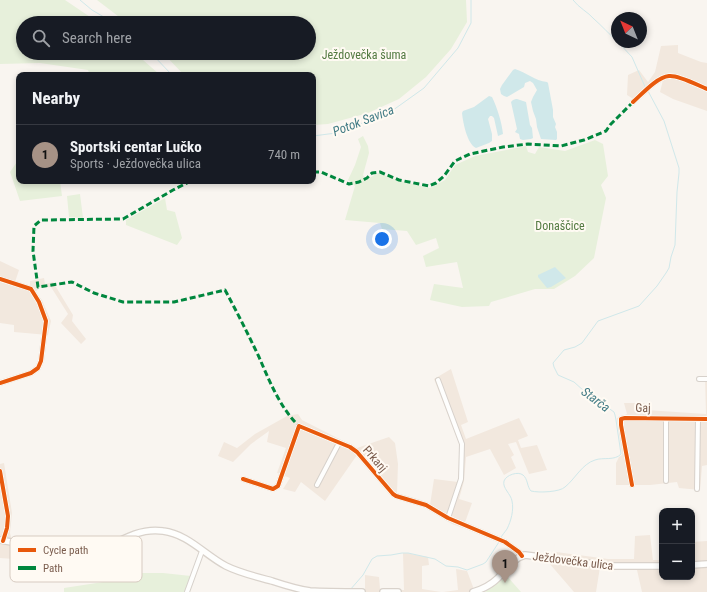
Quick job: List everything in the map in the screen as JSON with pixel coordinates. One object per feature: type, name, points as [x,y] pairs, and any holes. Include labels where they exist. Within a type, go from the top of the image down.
[{"type":"main road","points":[[129,536],[146,531],[162,530],[185,538],[230,568],[253,576],[309,590],[362,592]]},
{"type":"main road","name":"Ježdovečka ulica","points":[[473,592],[482,589],[494,581],[512,563],[522,556],[529,555],[610,566],[659,566]]},
{"type":"main road","points":[[695,565],[707,564]]},
{"type":"main road","points":[[383,592],[398,592]]},
{"type":"street","points":[[633,102],[656,81],[669,76],[686,80],[707,89]]},
{"type":"street","points":[[0,279],[30,289],[40,302],[46,321],[41,361],[38,368],[0,383]]},
{"type":"street","points":[[699,379],[707,378]]},
{"type":"street","points":[[438,380],[462,444],[461,479],[448,518]]},
{"type":"street","name":"Gaj","points":[[632,485],[621,420],[625,418],[707,419]]},
{"type":"street","name":"Gaj","points":[[666,419],[666,481]]},
{"type":"street","points":[[697,489],[698,419]]},
{"type":"street","name":"Prkanj","points":[[243,479],[273,489],[276,488],[299,426],[350,447],[357,452],[393,494],[426,505],[448,518],[497,538],[515,549],[522,556]]},
{"type":"street","points":[[317,486],[339,443]]},
{"type":"street","points":[[0,471],[8,516],[7,528],[2,540]]},
{"type":"street","points":[[187,592],[202,550]]},
{"type":"shaded area","points":[[678,45],[678,53],[707,63],[707,111],[673,99],[660,92],[663,80],[635,100],[627,95],[628,75],[639,70],[648,82],[655,72],[661,46]]},
{"type":"shaded area","points":[[0,261],[19,270],[15,282],[30,287],[30,281],[44,278],[45,284],[53,282],[73,315],[72,321],[86,339],[81,344],[61,323],[68,314],[51,287],[40,288],[35,292],[42,300],[51,321],[48,335],[14,332],[14,325],[0,323]]},
{"type":"shaded area","points":[[451,369],[468,422],[461,425],[466,439],[519,418],[528,436],[518,440],[521,448],[537,445],[547,470],[529,474],[516,442],[508,444],[514,455],[511,457],[516,468],[504,475],[490,449],[466,457],[464,481],[459,499],[472,503],[463,528],[452,524],[426,508],[393,497],[357,455],[325,501],[301,482],[295,492],[283,489],[290,478],[277,473],[286,448],[267,442],[269,431],[251,444],[233,462],[218,456],[224,442],[237,448],[255,434],[287,416],[298,414],[302,420],[357,448],[389,437],[395,443],[398,464],[397,493],[421,500],[430,505],[434,479],[458,482],[460,446],[434,379]]},
{"type":"shaded area","points":[[705,377],[707,377],[707,465],[702,466],[700,490],[679,488],[677,482],[650,485],[616,485],[616,463],[622,455],[617,418],[627,414],[624,403],[645,403],[646,410],[706,414]]},
{"type":"shaded area","points":[[4,463],[12,513],[10,559],[0,558],[0,464]]},
{"type":"shaded area","points":[[650,535],[653,560],[659,560],[659,580],[695,580],[695,542],[707,541],[707,592],[642,592],[637,570],[600,567],[596,592],[574,592],[549,563],[556,552],[608,559],[634,559],[635,536]]},
{"type":"shaded area","points":[[403,553],[428,557],[429,565],[422,566],[422,589],[441,592],[349,592],[351,589],[365,589],[365,575],[379,577],[380,589],[404,590]]},
{"type":"shaded area","points":[[456,569],[467,571],[475,592],[443,592],[458,590]]},
{"type":"green space","points":[[0,0],[65,0],[89,16],[16,16],[16,60],[143,60],[157,72],[89,72],[88,70],[40,63],[0,64]]},
{"type":"green space","name":"Ježdovečka šuma","points":[[97,0],[466,0],[467,22],[451,49],[426,77],[399,99],[368,113],[328,124],[316,125],[316,72],[181,72],[170,60],[316,60],[316,16],[118,16]]},
{"type":"green space","name":"Donaščice","points":[[363,136],[368,146],[369,153],[363,175],[366,180],[378,173],[400,181],[430,188],[445,180],[455,165],[475,156],[526,146],[528,152],[535,154],[539,147],[565,151],[595,140],[603,144],[608,176],[601,185],[606,198],[594,258],[575,276],[554,289],[535,289],[491,302],[489,306],[462,307],[430,300],[434,284],[463,288],[457,262],[426,267],[423,256],[439,248],[436,238],[416,245],[407,231],[382,229],[380,223],[345,220],[355,186],[348,180],[361,147],[358,139]]},
{"type":"green space","points":[[16,163],[16,184],[60,184],[62,196],[20,201],[10,172]]},
{"type":"green space","points":[[80,194],[83,218],[69,217],[67,196]]},
{"type":"green space","points":[[165,198],[167,210],[175,212],[182,238],[177,245],[126,225],[126,220]]},
{"type":"green space","points":[[142,573],[163,573],[191,576],[185,592],[64,592],[64,588],[103,582],[142,582]]},
{"type":"green space","points":[[507,576],[521,592],[485,592]]},
{"type":"water","points":[[515,69],[548,83],[553,117],[556,124],[556,140],[541,139],[531,102],[537,90],[533,83],[530,81],[525,83],[524,87],[507,97],[501,94],[500,89],[502,85]]},
{"type":"water","points":[[489,96],[492,97],[496,105],[503,134],[498,136],[494,118],[490,116],[488,119],[492,134],[492,141],[476,148],[468,138],[464,127],[462,113],[463,111],[474,107]]},
{"type":"water","points":[[516,99],[526,102],[530,125],[532,128],[533,138],[531,139],[520,139],[519,134],[515,132],[517,129],[511,102]]},
{"type":"water","points":[[555,267],[566,278],[547,288],[538,275]]},
{"type":"waterway","name":"Potok Savica","points":[[80,0],[102,16]]},
{"type":"waterway","name":"Potok Savica","points":[[316,136],[336,133],[389,113],[424,88],[458,48],[471,23],[471,0]]},
{"type":"waterway","name":"Starča","points":[[573,0],[611,35]]},
{"type":"waterway","name":"Starča","points":[[624,48],[632,57],[646,89]]},
{"type":"waterway","name":"Potok Savica","points":[[158,60],[169,72]]},
{"type":"waterway","name":"Starča","points":[[500,539],[507,529],[511,519],[513,504],[505,489],[504,481],[507,477],[518,473],[523,475],[526,479],[531,491],[554,491],[562,489],[569,484],[582,468],[590,462],[598,459],[616,457],[621,454],[614,412],[574,382],[558,375],[553,363],[564,350],[582,343],[598,321],[639,306],[657,286],[669,268],[675,245],[679,168],[664,121],[648,91]]},
{"type":"waterway","name":"Starča","points":[[350,590],[363,575],[372,559],[377,556],[408,553],[435,559],[446,566],[458,567],[467,570],[486,562],[499,542]]},
{"type":"marked path","points":[[316,172],[321,172],[349,184],[359,182],[367,178],[372,173],[380,172],[399,180],[429,186],[436,183],[444,176],[455,161],[470,154],[503,147],[528,144],[561,146],[584,140],[606,131],[633,102]]},
{"type":"marked path","points":[[185,184],[123,219],[41,220],[34,226],[33,251],[38,287],[72,282],[94,293],[123,302],[174,302],[225,290],[276,393],[286,411],[299,426]]},
{"type":"cycle path","points":[[633,102],[660,79],[669,76],[683,79],[707,89]]},
{"type":"cycle path","points":[[0,279],[31,289],[39,302],[46,321],[41,361],[38,368],[31,373],[0,383]]},
{"type":"cycle path","points":[[632,485],[621,419],[707,419]]},
{"type":"cycle path","points":[[243,479],[273,489],[278,486],[299,426],[350,447],[357,452],[396,496],[426,505],[448,518],[505,542],[522,556]]},
{"type":"cycle path","points":[[0,471],[8,516],[7,528],[3,541]]},
{"type":"place","name":"Sportski centar Lučko","points":[[505,583]]}]
